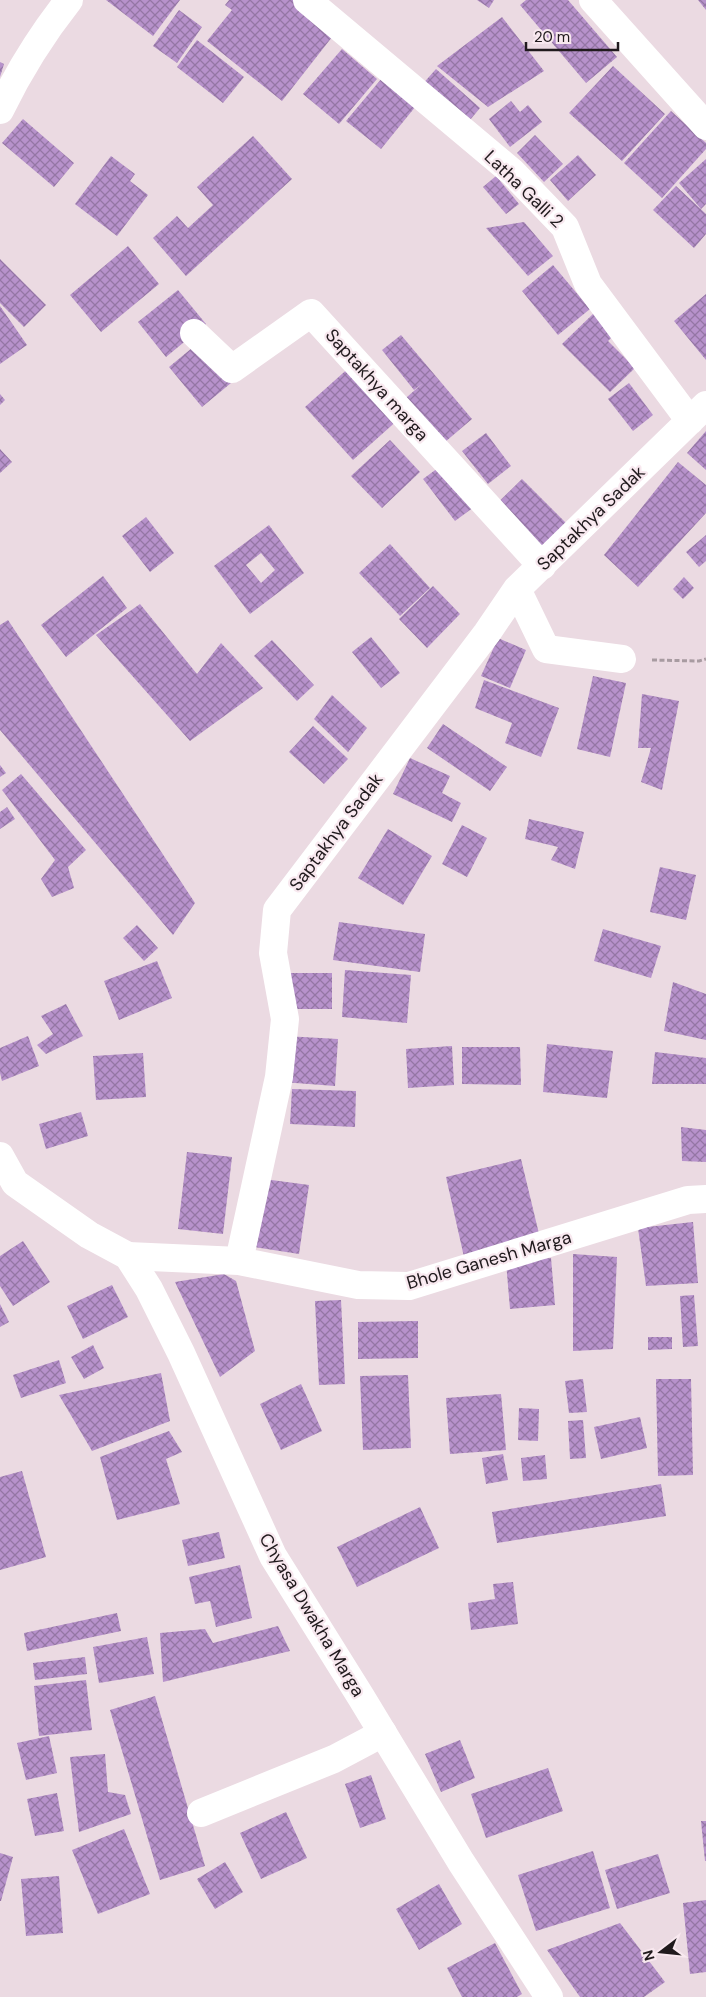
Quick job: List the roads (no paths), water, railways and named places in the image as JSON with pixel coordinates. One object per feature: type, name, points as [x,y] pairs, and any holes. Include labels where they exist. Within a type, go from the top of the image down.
[{"type":"street","points":[[0,110],[13,84],[47,28],[69,0]]},
{"type":"street","name":"Latha Galli 2","points":[[307,0],[512,172],[565,227],[588,284],[698,413]]},
{"type":"street","points":[[593,0],[706,126]]},
{"type":"street","name":"Saptakhya marga","points":[[194,333],[232,368],[312,313],[542,566]]},
{"type":"street","name":"Saptakhya Sadak","points":[[240,1261],[279,1077],[285,1019],[273,953],[276,910],[487,633],[517,589],[698,413]]},
{"type":"street","points":[[517,589],[546,649],[622,659]]},
{"type":"street","name":"Chyasa Dwakha Marga","points":[[0,1156],[15,1183],[89,1235],[128,1256],[149,1290],[181,1353],[273,1556],[461,1862],[549,1997]]},
{"type":"street","name":"Bhole Ganesh Marga","points":[[240,1261],[358,1285],[409,1286],[688,1200],[706,1199]]},
{"type":"street","points":[[128,1256],[240,1261]]},
{"type":"street","points":[[201,1813],[334,1759],[383,1733]]}]
